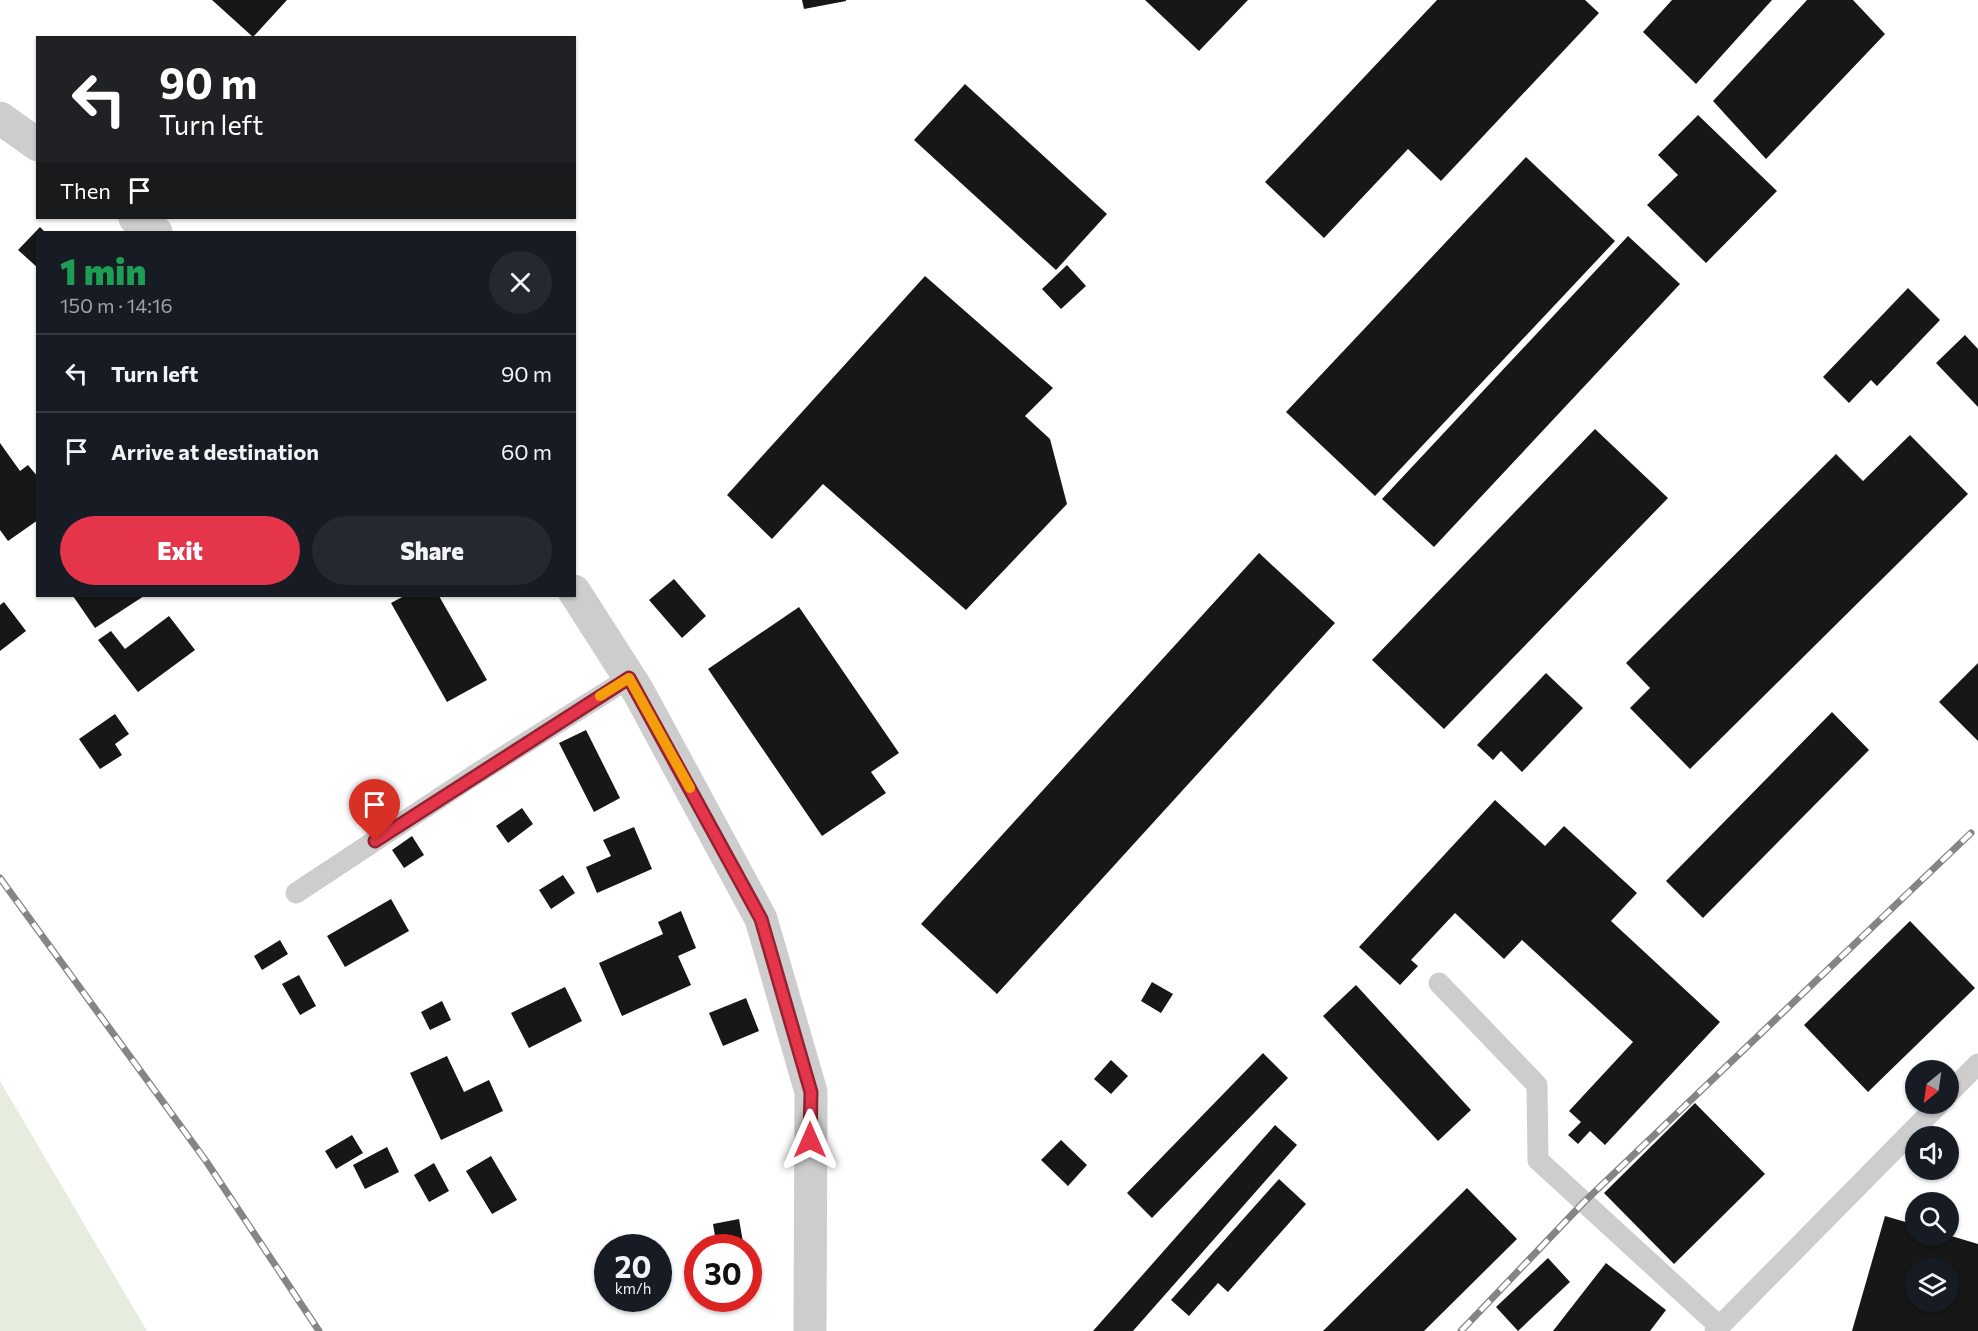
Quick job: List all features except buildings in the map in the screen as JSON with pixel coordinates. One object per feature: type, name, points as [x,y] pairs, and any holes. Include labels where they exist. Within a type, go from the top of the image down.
[{"type":"street","points":[[0,118],[36,144]]},
{"type":"street","points":[[136,219],[154,231]]},
{"type":"street","points":[[576,594],[629,678],[761,919],[811,1092],[810,1331]]},
{"type":"lane","points":[[296,893],[483,770],[629,678]]},
{"type":"lane","points":[[1439,982],[1537,1085],[1538,1160],[1717,1328],[1928,1114]]},
{"type":"lane","points":[[1959,1083],[1978,1064]]},
{"type":"green space","points":[[0,1081],[147,1331],[0,1331]]},
{"type":"railway","points":[[1461,1331],[1584,1202],[1971,833]]},
{"type":"railway","points":[[0,878],[206,1161],[319,1331]]},
{"type":"slow traffic","points":[[600,696],[629,678],[690,788]]},
{"type":"route","points":[[375,841],[629,678],[761,919],[811,1092],[810,1140]]}]
